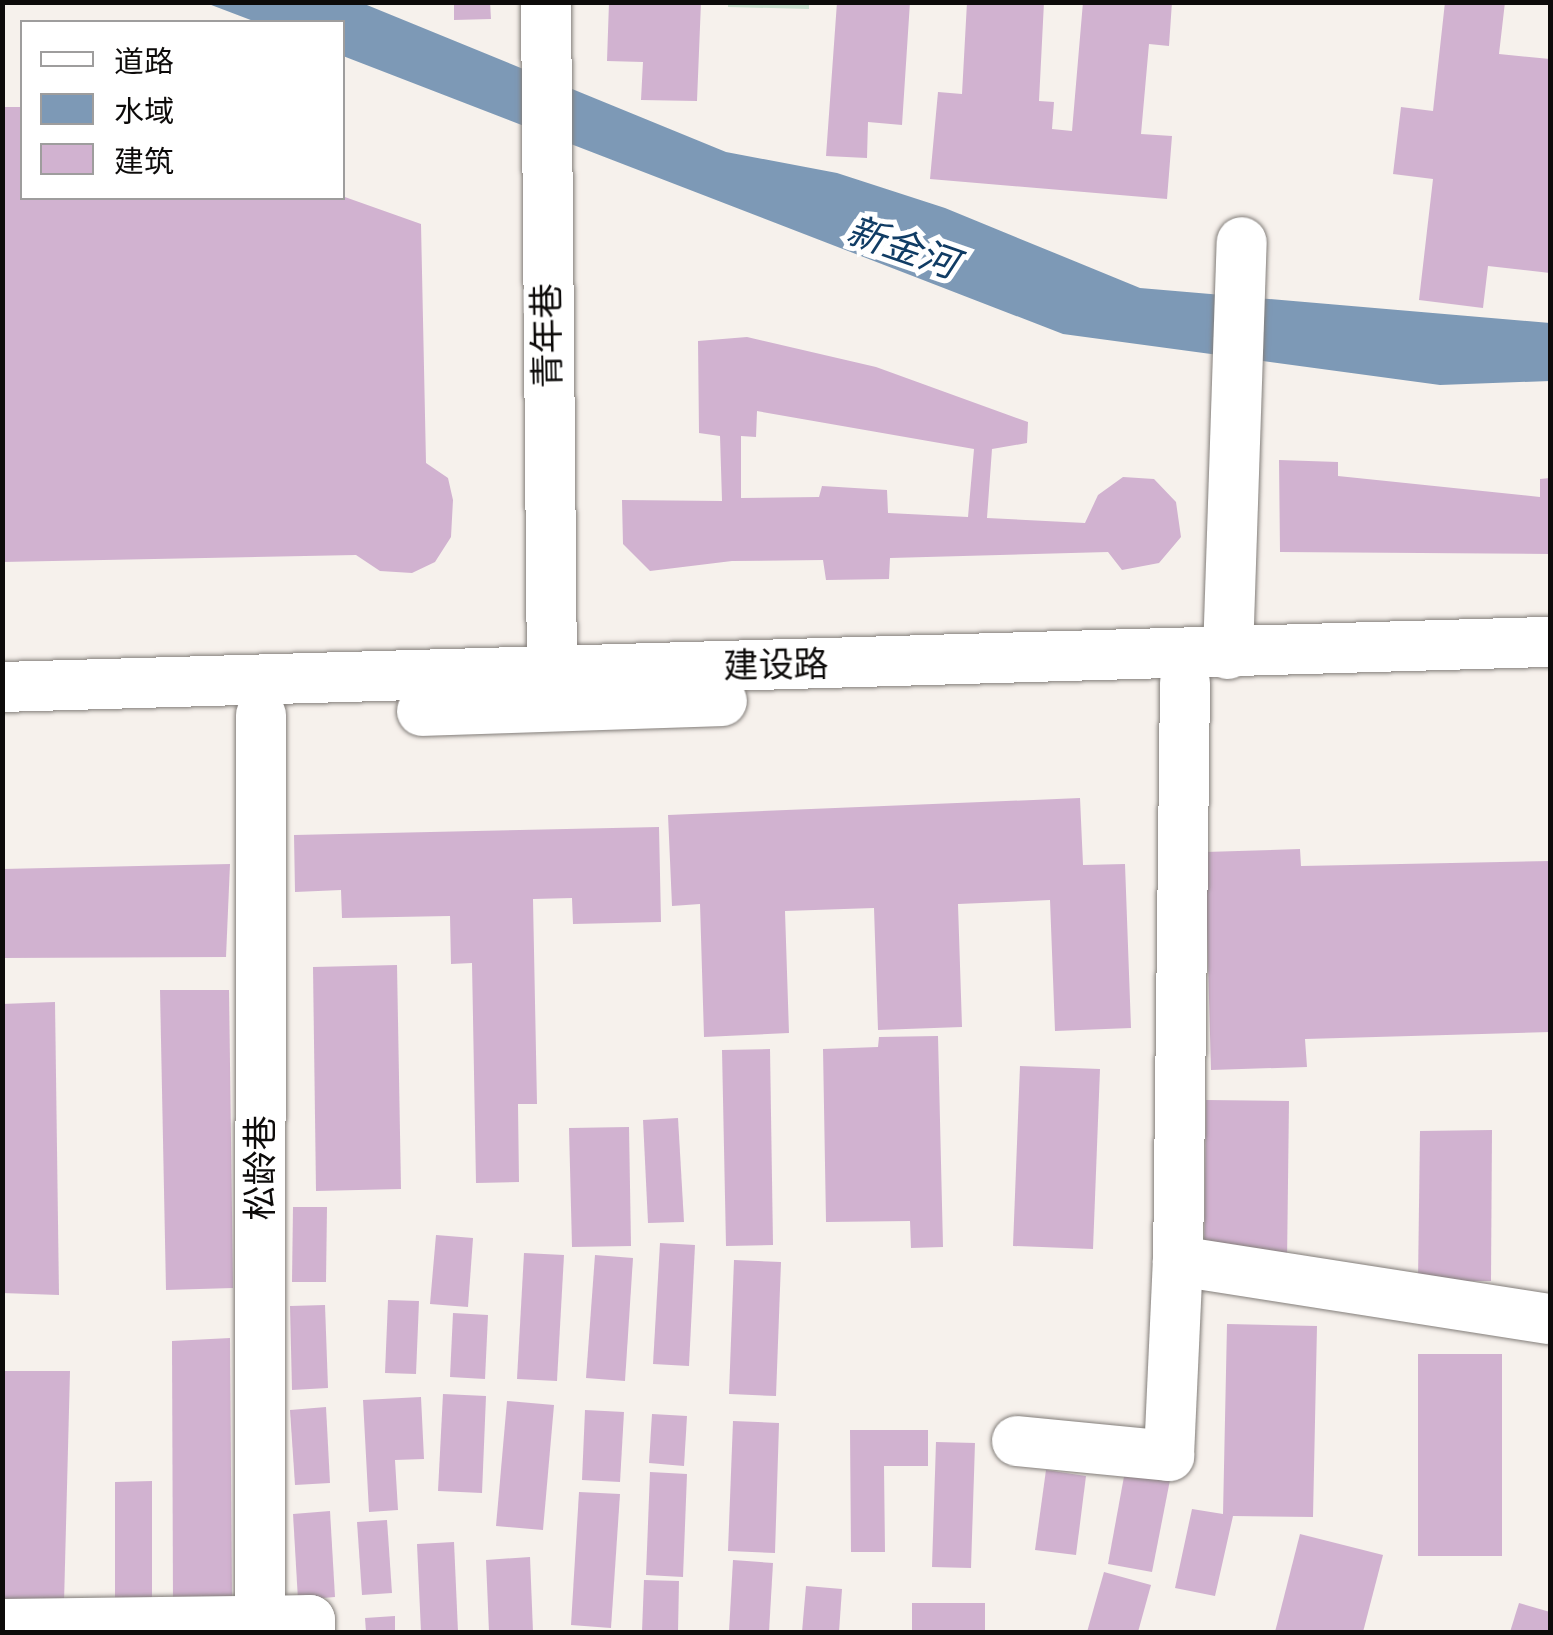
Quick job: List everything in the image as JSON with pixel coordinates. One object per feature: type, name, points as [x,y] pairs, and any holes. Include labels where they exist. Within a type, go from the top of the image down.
[{"type":"street","name":"青年巷","points":[[545,26],[552,670]]},
{"type":"street","points":[[1228,654],[1232,434],[1241,262]]},
{"type":"street","name":"建设路","points":[[2,687],[330,682],[552,670],[1550,642]]},
{"type":"street","name":"建设路","points":[[2,718],[260,715],[1550,672]]},
{"type":"street","points":[[1017,1441],[1169,1456],[1178,1262],[1185,683]]},
{"type":"street","name":"松龄巷","points":[[260,715],[260,1621]]},
{"type":"street","points":[[1178,1262],[1550,1320]]},
{"type":"street","points":[[2,1624],[310,1620],[310,1632]]},
{"type":"green space","points":[[728,3],[809,3],[809,9],[728,7]]},
{"type":"water","name":"新金河","points":[[206,3],[362,3],[726,152],[837,173],[945,208],[1140,288],[1550,323],[1550,381],[1440,385],[1063,334],[345,57],[345,20],[251,20]]},
{"type":"building","points":[[454,2],[490,2],[491,19],[454,20]]},
{"type":"building","points":[[609,2],[701,2],[697,101],[641,100],[643,62],[607,61]]},
{"type":"building","points":[[837,2],[910,2],[902,125],[868,122],[867,158],[826,156]]},
{"type":"building","points":[[967,2],[1044,2],[1039,101],[1054,102],[1052,129],[1072,131],[1083,2],[1172,2],[1169,46],[1149,44],[1141,134],[1172,136],[1167,199],[930,179],[938,92],[962,94]]},
{"type":"building","points":[[1445,2],[1505,2],[1499,54],[1550,59],[1550,273],[1488,266],[1483,308],[1419,300],[1433,179],[1393,174],[1401,107],[1433,111]]},
{"type":"building","points":[[2,107],[20,107],[20,200],[345,197],[421,224],[426,463],[448,478],[453,500],[451,537],[435,562],[412,573],[380,571],[356,555],[2,562]]},
{"type":"building","points":[[747,337],[876,367],[1028,422],[1027,443],[992,449],[987,518],[1085,523],[1098,495],[1123,477],[1154,479],[1176,502],[1181,537],[1159,563],[1122,570],[1108,552],[890,558],[889,579],[826,580],[823,560],[732,561],[650,571],[623,544],[622,500],[722,501],[720,436],[699,433],[698,341]],"holes":[[[757,411],[974,449],[968,517],[888,513],[887,490],[822,486],[819,497],[741,498],[741,436],[756,437]]]},
{"type":"building","points":[[1279,460],[1338,462],[1338,476],[1540,497],[1540,479],[1550,478],[1550,554],[1280,552]]},
{"type":"building","points":[[1080,798],[1083,865],[1125,864],[1131,1028],[1055,1031],[1050,900],[958,904],[962,1027],[878,1030],[874,908],[785,911],[789,1033],[704,1037],[700,904],[672,906],[668,815]]},
{"type":"building","points":[[659,827],[661,922],[573,924],[572,898],[533,899],[537,1104],[518,1104],[519,1182],[476,1183],[472,963],[451,964],[450,916],[342,918],[341,890],[295,892],[294,835]]},
{"type":"building","points":[[1300,849],[1301,866],[1550,861],[1550,1032],[1305,1039],[1307,1067],[1211,1070],[1205,852]]},
{"type":"building","points":[[230,864],[226,957],[2,958],[2,869]]},
{"type":"building","points":[[397,965],[401,1189],[316,1191],[313,967]]},
{"type":"building","points":[[160,990],[229,990],[233,1288],[166,1290]]},
{"type":"building","points":[[55,1002],[59,1295],[2,1293],[2,1004]]},
{"type":"building","points":[[938,1036],[943,1247],[911,1248],[910,1221],[826,1222],[823,1049],[878,1047],[879,1037]]},
{"type":"building","points":[[770,1049],[773,1245],[726,1246],[722,1050]]},
{"type":"building","points":[[1020,1066],[1100,1069],[1093,1249],[1013,1246]]},
{"type":"building","points":[[1206,1100],[1289,1101],[1287,1262],[1204,1261]]},
{"type":"building","points":[[678,1118],[684,1222],[648,1223],[643,1120]]},
{"type":"building","points":[[629,1127],[631,1246],[572,1247],[569,1128]]},
{"type":"building","points":[[1492,1130],[1491,1281],[1418,1281],[1420,1131]]},
{"type":"building","points":[[293,1207],[327,1207],[326,1282],[292,1282]]},
{"type":"building","points":[[436,1235],[473,1238],[468,1307],[430,1304]]},
{"type":"building","points":[[660,1243],[695,1245],[689,1366],[653,1364]]},
{"type":"building","points":[[524,1253],[564,1255],[557,1381],[517,1379]]},
{"type":"building","points":[[595,1255],[633,1258],[625,1381],[586,1378]]},
{"type":"building","points":[[734,1260],[781,1262],[776,1396],[729,1394]]},
{"type":"building","points":[[388,1300],[419,1301],[416,1374],[385,1373]]},
{"type":"building","points":[[325,1305],[328,1388],[292,1390],[290,1306]]},
{"type":"building","points":[[453,1313],[488,1315],[485,1379],[450,1377]]},
{"type":"building","points":[[1227,1324],[1317,1326],[1313,1517],[1233,1516],[1215,1596],[1175,1588],[1192,1509],[1223,1514]]},
{"type":"building","points":[[230,1338],[232,1603],[173,1603],[172,1341]]},
{"type":"building","points":[[1418,1354],[1502,1354],[1502,1556],[1418,1556]]},
{"type":"building","points":[[5,1371],[70,1371],[64,1603],[2,1602]]},
{"type":"building","points":[[443,1394],[486,1396],[482,1493],[438,1491]]},
{"type":"building","points":[[421,1397],[424,1459],[395,1460],[398,1510],[369,1512],[363,1400]]},
{"type":"building","points":[[507,1401],[554,1405],[543,1530],[496,1526]]},
{"type":"building","points":[[326,1407],[330,1483],[295,1485],[290,1410]]},
{"type":"building","points":[[585,1410],[624,1412],[620,1482],[582,1480]]},
{"type":"building","points":[[652,1414],[687,1416],[684,1466],[649,1463]]},
{"type":"building","points":[[733,1421],[779,1423],[775,1553],[728,1551]]},
{"type":"building","points":[[850,1430],[928,1430],[928,1466],[884,1466],[885,1552],[851,1552]]},
{"type":"building","points":[[936,1442],[975,1443],[971,1568],[932,1567]]},
{"type":"building","points":[[1046,1470],[1086,1476],[1076,1555],[1035,1550]]},
{"type":"building","points":[[1125,1471],[1170,1480],[1152,1572],[1108,1564]]},
{"type":"building","points":[[650,1472],[687,1474],[683,1577],[646,1575]]},
{"type":"building","points":[[152,1481],[152,1606],[115,1606],[115,1482]]},
{"type":"building","points":[[579,1492],[620,1494],[611,1628],[571,1625]]},
{"type":"building","points":[[330,1511],[335,1597],[298,1600],[293,1514]]},
{"type":"building","points":[[387,1520],[392,1593],[362,1595],[357,1522]]},
{"type":"building","points":[[1300,1534],[1383,1555],[1363,1632],[1275,1632]]},
{"type":"building","points":[[454,1542],[458,1632],[421,1632],[417,1544]]},
{"type":"building","points":[[530,1557],[533,1632],[489,1632],[486,1560]]},
{"type":"building","points":[[733,1560],[773,1563],[769,1632],[729,1632]]},
{"type":"building","points":[[1104,1572],[1151,1585],[1138,1632],[1087,1632]]},
{"type":"building","points":[[644,1580],[679,1581],[678,1632],[642,1632]]},
{"type":"building","points":[[806,1586],[842,1589],[839,1632],[802,1632]]},
{"type":"building","points":[[912,1603],[985,1603],[985,1632],[912,1632]]},
{"type":"building","points":[[1519,1603],[1550,1612],[1550,1632],[1510,1632]]},
{"type":"building","points":[[395,1616],[395,1632],[366,1632],[365,1618]]}]
